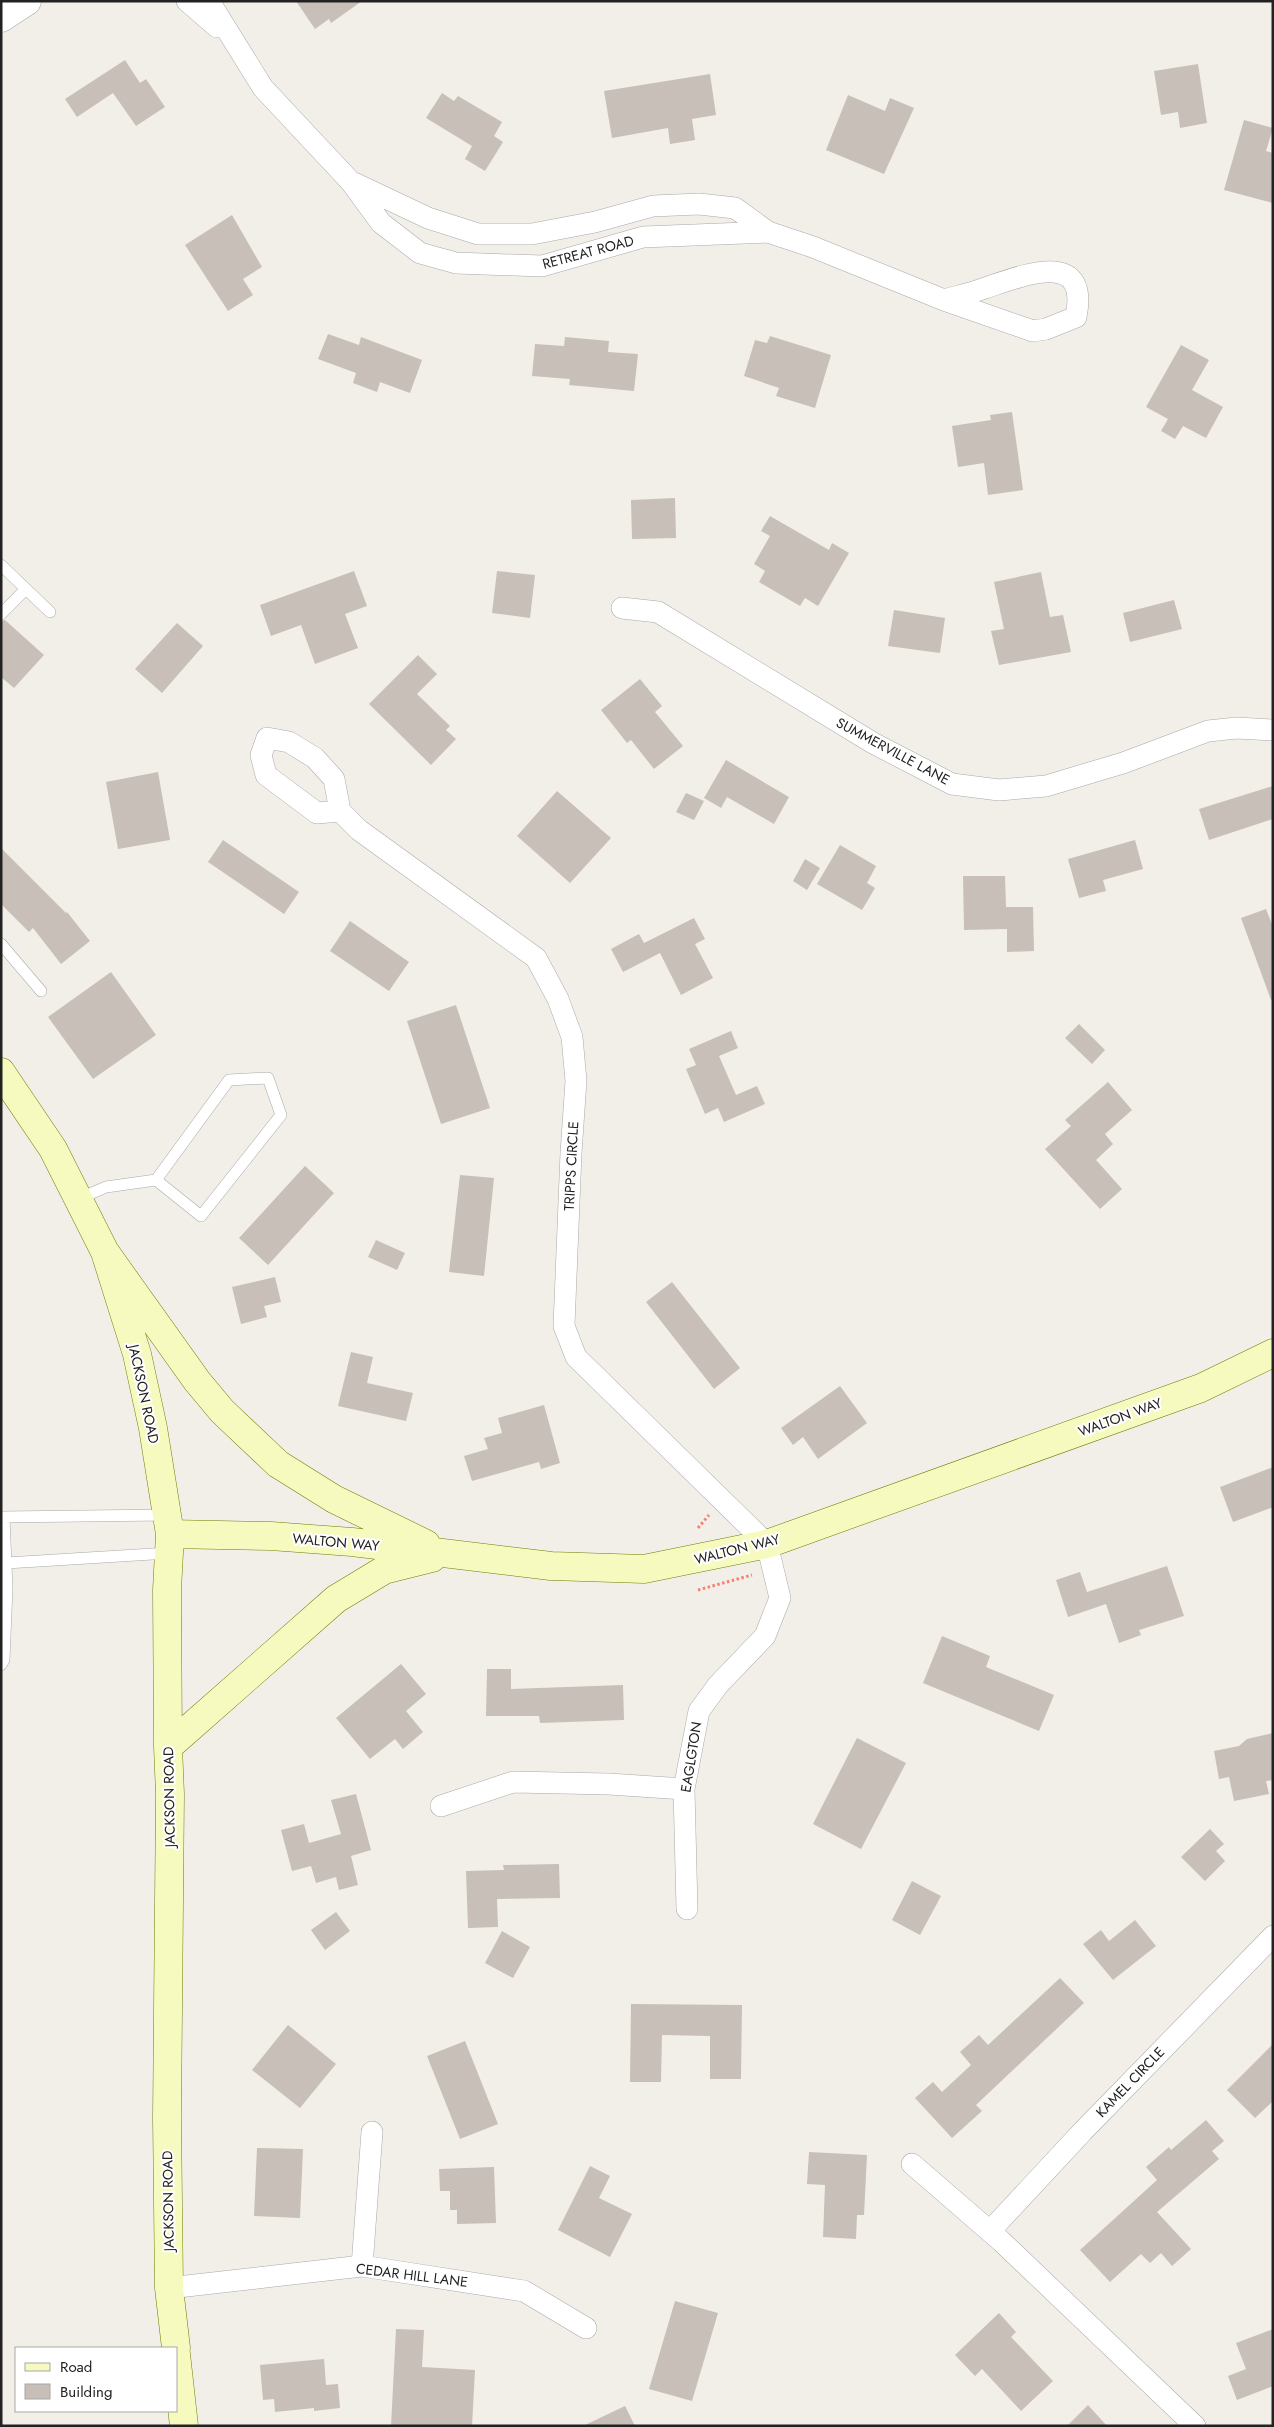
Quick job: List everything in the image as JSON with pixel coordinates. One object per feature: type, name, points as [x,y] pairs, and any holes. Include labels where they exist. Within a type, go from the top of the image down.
[{"type":"main road","points":[[1,1072],[53,1148],[105,1252],[197,1382],[222,1411],[278,1464],[334,1498],[448,1554]]},
{"type":"main road","name":"JACKSON ROAD","points":[[105,1252],[137,1354],[153,1428],[168,1534],[168,1747],[170,1794],[167,2118],[169,2288],[176,2347]]},
{"type":"main road","name":"WALTON WAY","points":[[168,1534],[271,1536],[343,1541],[551,1566],[644,1569],[770,1557],[1201,1388],[1273,1353]]},
{"type":"main road","points":[[168,1747],[336,1599],[384,1570],[448,1554]]},
{"type":"main road","points":[[178,2372],[184,2426]]},
{"type":"street","points":[[1,18],[27,1]]},
{"type":"street","name":"RETREAT ROAD","points":[[187,1],[233,41]]},
{"type":"street","name":"RETREAT ROAD","points":[[209,1],[263,88],[351,182],[381,223],[420,253],[456,263],[542,266],[644,237],[768,232]]},
{"type":"street","name":"RETREAT ROAD","points":[[351,182],[428,218],[478,234],[532,234],[595,222],[653,206],[699,204],[735,208],[768,232],[822,250],[944,300],[1033,331],[1046,330],[1076,317],[1079,303],[1076,285],[1068,275],[1051,271],[1031,273],[1003,280],[986,288],[944,300]]},
{"type":"street","name":"SUMMERVILLE LANE","points":[[622,608],[658,612],[873,743],[952,784],[999,790],[1046,786],[1123,763],[1208,732],[1237,728],[1273,730]]},
{"type":"street","name":"TRIPPS CIRCLE","points":[[340,811],[359,830],[536,958],[558,999],[572,1037],[576,1080],[570,1163],[564,1326],[576,1356],[770,1557]]},
{"type":"street","name":"EAGLGTON","points":[[687,1909],[684,1789],[699,1711],[718,1684],[765,1636],[780,1598],[770,1557]]},
{"type":"street","points":[[441,1806],[513,1782],[609,1784],[684,1789]]},
{"type":"street","name":"KAMEL CIRCLE","points":[[990,2231],[1083,2131],[1273,1936]]},
{"type":"street","points":[[362,2266],[372,2132]]},
{"type":"street","points":[[912,2164],[990,2231],[1195,2426]]},
{"type":"street","name":"CEDAR HILL LANE","points":[[169,2288],[362,2266],[524,2291],[586,2328]]},
{"type":"lane","points":[[1,565],[50,612]]},
{"type":"lane","points":[[1,614],[26,589]]},
{"type":"lane","points":[[1,944],[5,956],[41,991]]},
{"type":"lane","points":[[78,1199],[106,1187],[156,1180],[229,1080],[268,1078],[281,1115],[201,1216],[156,1180]]},
{"type":"lane","points":[[1,1665],[4,1660],[6,1563],[2,1518],[168,1534]]},
{"type":"lane","points":[[6,1563],[168,1534]]},
{"type":"path","points":[[698,1590],[770,1557]]},
{"type":"building","points":[[296,1],[362,1],[331,23],[329,19],[315,29]]},
{"type":"building","points":[[125,60],[140,83],[146,79],[165,107],[136,126],[113,93],[77,117],[65,99]]},
{"type":"building","points":[[1198,64],[1207,123],[1180,128],[1178,112],[1161,115],[1154,71]]},
{"type":"building","points":[[710,74],[716,115],[692,119],[695,140],[670,144],[668,128],[612,138],[604,91]]},
{"type":"building","points":[[442,93],[454,101],[458,96],[502,122],[494,136],[503,142],[485,171],[465,159],[472,146],[426,118]]},
{"type":"building","points":[[848,95],[885,111],[890,98],[914,108],[884,174],[826,150]]},
{"type":"building","points":[[1244,120],[1273,128],[1266,151],[1273,153],[1273,203],[1224,190]]},
{"type":"building","points":[[232,215],[262,267],[243,279],[253,295],[228,311],[185,245]]},
{"type":"building","points":[[328,334],[359,345],[361,337],[422,360],[410,393],[380,382],[377,392],[353,383],[356,373],[318,359]]},
{"type":"building","points":[[770,336],[831,355],[815,408],[776,396],[779,388],[744,376],[755,340],[767,343]]},
{"type":"building","points":[[565,337],[609,341],[608,352],[638,354],[634,391],[569,385],[570,379],[532,376],[535,344],[564,346]]},
{"type":"building","points":[[1181,345],[1209,360],[1192,390],[1223,407],[1206,438],[1183,426],[1175,439],[1161,431],[1168,419],[1146,407]]},
{"type":"building","points":[[1012,412],[1023,490],[988,495],[984,463],[958,467],[952,426],[991,420],[990,415]]},
{"type":"building","points":[[675,498],[676,538],[632,539],[631,500]]},
{"type":"building","points":[[770,516],[829,550],[832,543],[849,553],[818,606],[805,598],[800,606],[759,582],[765,571],[754,564],[770,536],[761,531]]},
{"type":"building","points":[[354,571],[367,606],[345,614],[358,648],[315,664],[301,625],[271,636],[260,605]]},
{"type":"building","points":[[497,571],[535,575],[530,618],[492,613]]},
{"type":"building","points":[[1041,572],[1050,617],[1063,615],[1071,652],[999,665],[991,631],[1004,629],[994,582]]},
{"type":"building","points":[[1174,600],[1182,629],[1130,642],[1123,613]]},
{"type":"building","points":[[894,610],[945,618],[940,653],[888,646]]},
{"type":"building","points":[[5,620],[44,655],[14,688],[1,677],[1,621]]},
{"type":"building","points":[[177,623],[203,646],[162,693],[135,669]]},
{"type":"building","points":[[418,655],[437,674],[417,694],[450,726],[446,730],[456,739],[431,765],[369,704]]},
{"type":"building","points":[[640,679],[662,706],[655,712],[683,746],[654,769],[631,740],[627,743],[601,710]]},
{"type":"building","points":[[726,760],[789,797],[774,824],[727,797],[721,808],[704,798]]},
{"type":"building","points":[[158,772],[170,840],[118,849],[106,782]]},
{"type":"building","points":[[1273,786],[1273,819],[1209,840],[1199,809]]},
{"type":"building","points":[[557,791],[611,838],[570,883],[517,836]]},
{"type":"building","points":[[686,793],[704,801],[694,820],[676,812]]},
{"type":"building","points":[[223,840],[299,892],[284,914],[208,862]]},
{"type":"building","points":[[1135,840],[1143,869],[1103,880],[1106,891],[1079,898],[1068,859]]},
{"type":"building","points":[[840,845],[876,866],[867,883],[875,888],[862,910],[817,884]]},
{"type":"building","points":[[1,848],[67,912],[90,941],[61,964],[33,928],[29,932],[1,904]]},
{"type":"building","points":[[805,859],[820,868],[807,890],[793,881]]},
{"type":"building","points":[[963,876],[1005,876],[1006,907],[1033,907],[1034,951],[1007,952],[1007,929],[964,930]]},
{"type":"building","points":[[1266,909],[1273,927],[1273,999],[1271,1000],[1241,918]]},
{"type":"building","points":[[694,918],[705,939],[695,944],[713,978],[681,995],[660,953],[623,972],[611,949],[639,934],[644,943]]},
{"type":"building","points":[[350,921],[409,962],[389,991],[330,951]]},
{"type":"building","points":[[111,972],[156,1035],[93,1079],[48,1017]]},
{"type":"building","points":[[456,1005],[490,1108],[441,1124],[407,1021]]},
{"type":"building","points":[[1079,1024],[1105,1050],[1092,1064],[1065,1038]]},
{"type":"building","points":[[731,1031],[738,1048],[719,1056],[736,1095],[757,1086],[765,1104],[724,1122],[718,1108],[705,1114],[686,1069],[696,1065],[689,1049]]},
{"type":"building","points":[[1108,1082],[1132,1110],[1105,1134],[1113,1144],[1096,1160],[1122,1189],[1100,1209],[1045,1149],[1071,1126],[1065,1120]]},
{"type":"building","points":[[305,1166],[334,1193],[268,1265],[239,1238]]},
{"type":"building","points":[[460,1175],[494,1178],[484,1276],[449,1272]]},
{"type":"building","points":[[376,1240],[405,1253],[397,1270],[368,1257]]},
{"type":"building","points":[[275,1277],[281,1302],[264,1306],[267,1317],[241,1324],[232,1287]]},
{"type":"building","points":[[672,1282],[740,1368],[714,1389],[646,1302]]},
{"type":"building","points":[[351,1352],[373,1357],[367,1383],[413,1393],[406,1421],[338,1406]]},
{"type":"building","points":[[840,1386],[867,1423],[818,1459],[803,1437],[793,1445],[781,1428]]},
{"type":"building","points":[[544,1405],[560,1463],[541,1469],[539,1462],[472,1481],[464,1456],[488,1449],[484,1438],[502,1433],[498,1418]]},
{"type":"building","points":[[1273,1467],[1273,1507],[1233,1522],[1220,1487]]},
{"type":"building","points":[[1167,1566],[1184,1616],[1139,1630],[1141,1635],[1119,1643],[1106,1604],[1068,1617],[1056,1580],[1080,1572],[1087,1592]]},
{"type":"building","points":[[942,1636],[990,1656],[986,1667],[1054,1695],[1039,1731],[923,1683]]},
{"type":"building","points":[[401,1664],[426,1694],[406,1711],[423,1732],[403,1749],[395,1739],[370,1759],[336,1718]]},
{"type":"building","points":[[487,1669],[511,1669],[511,1689],[623,1685],[624,1720],[540,1723],[539,1716],[486,1716]]},
{"type":"building","points":[[1273,1733],[1273,1780],[1266,1781],[1269,1794],[1234,1801],[1229,1777],[1219,1779],[1214,1751],[1239,1746],[1247,1739]]},
{"type":"building","points":[[857,1738],[906,1763],[861,1849],[813,1824]]},
{"type":"building","points":[[356,1794],[371,1850],[351,1856],[358,1885],[339,1890],[336,1877],[316,1883],[311,1866],[292,1871],[281,1830],[304,1824],[309,1843],[341,1834],[331,1800]]},
{"type":"building","points":[[1210,1829],[1224,1844],[1216,1851],[1225,1861],[1205,1881],[1181,1857]]},
{"type":"building","points":[[559,1864],[560,1898],[497,1899],[498,1927],[468,1928],[466,1871],[504,1870],[503,1865]]},
{"type":"building","points":[[912,1881],[941,1896],[920,1935],[892,1920]]},
{"type":"building","points":[[336,1912],[350,1931],[325,1950],[311,1930]]},
{"type":"building","points":[[1135,1920],[1156,1946],[1113,1980],[1083,1944],[1101,1930],[1109,1941]]},
{"type":"building","points":[[502,1931],[530,1947],[513,1978],[485,1963]]},
{"type":"building","points":[[1060,1978],[1084,2003],[976,2105],[982,2111],[952,2138],[915,2098],[933,2082],[942,2092],[971,2065],[960,2052],[979,2035],[988,2045]]},
{"type":"building","points":[[631,2004],[742,2005],[741,2079],[710,2079],[710,2036],[662,2035],[661,2082],[630,2082]]},
{"type":"building","points":[[288,2025],[336,2064],[300,2108],[252,2070]]},
{"type":"building","points":[[465,2041],[498,2124],[460,2139],[427,2056]]},
{"type":"building","points":[[1273,2044],[1273,2101],[1255,2118],[1227,2090]]},
{"type":"building","points":[[1206,2120],[1224,2141],[1212,2151],[1219,2159],[1157,2212],[1191,2249],[1172,2266],[1161,2253],[1150,2263],[1141,2254],[1110,2282],[1080,2250],[1157,2180],[1146,2167],[1169,2147],[1171,2150]]},
{"type":"building","points":[[257,2148],[303,2149],[300,2218],[254,2216]]},
{"type":"building","points":[[809,2152],[867,2155],[864,2215],[857,2215],[856,2239],[823,2237],[825,2185],[807,2184]]},
{"type":"building","points":[[590,2166],[610,2176],[599,2198],[632,2214],[610,2257],[558,2230]]},
{"type":"building","points":[[494,2167],[496,2223],[457,2224],[457,2210],[450,2210],[450,2191],[440,2191],[439,2169]]},
{"type":"building","points":[[675,2301],[718,2313],[692,2401],[649,2389]]},
{"type":"building","points":[[999,2313],[1016,2332],[1011,2337],[1053,2381],[1021,2411],[982,2369],[975,2376],[955,2355]]},
{"type":"building","points":[[396,2329],[424,2330],[422,2367],[475,2370],[472,2426],[391,2426]]},
{"type":"building","points":[[1273,2329],[1273,2386],[1237,2400],[1228,2376],[1246,2369],[1236,2343]]},
{"type":"building","points":[[324,2359],[326,2385],[338,2384],[340,2408],[314,2411],[314,2408],[275,2412],[274,2399],[263,2400],[260,2365]]},
{"type":"building","points":[[1088,2405],[1107,2426],[1067,2426]]},
{"type":"building","points":[[625,2406],[635,2426],[583,2426]]}]
